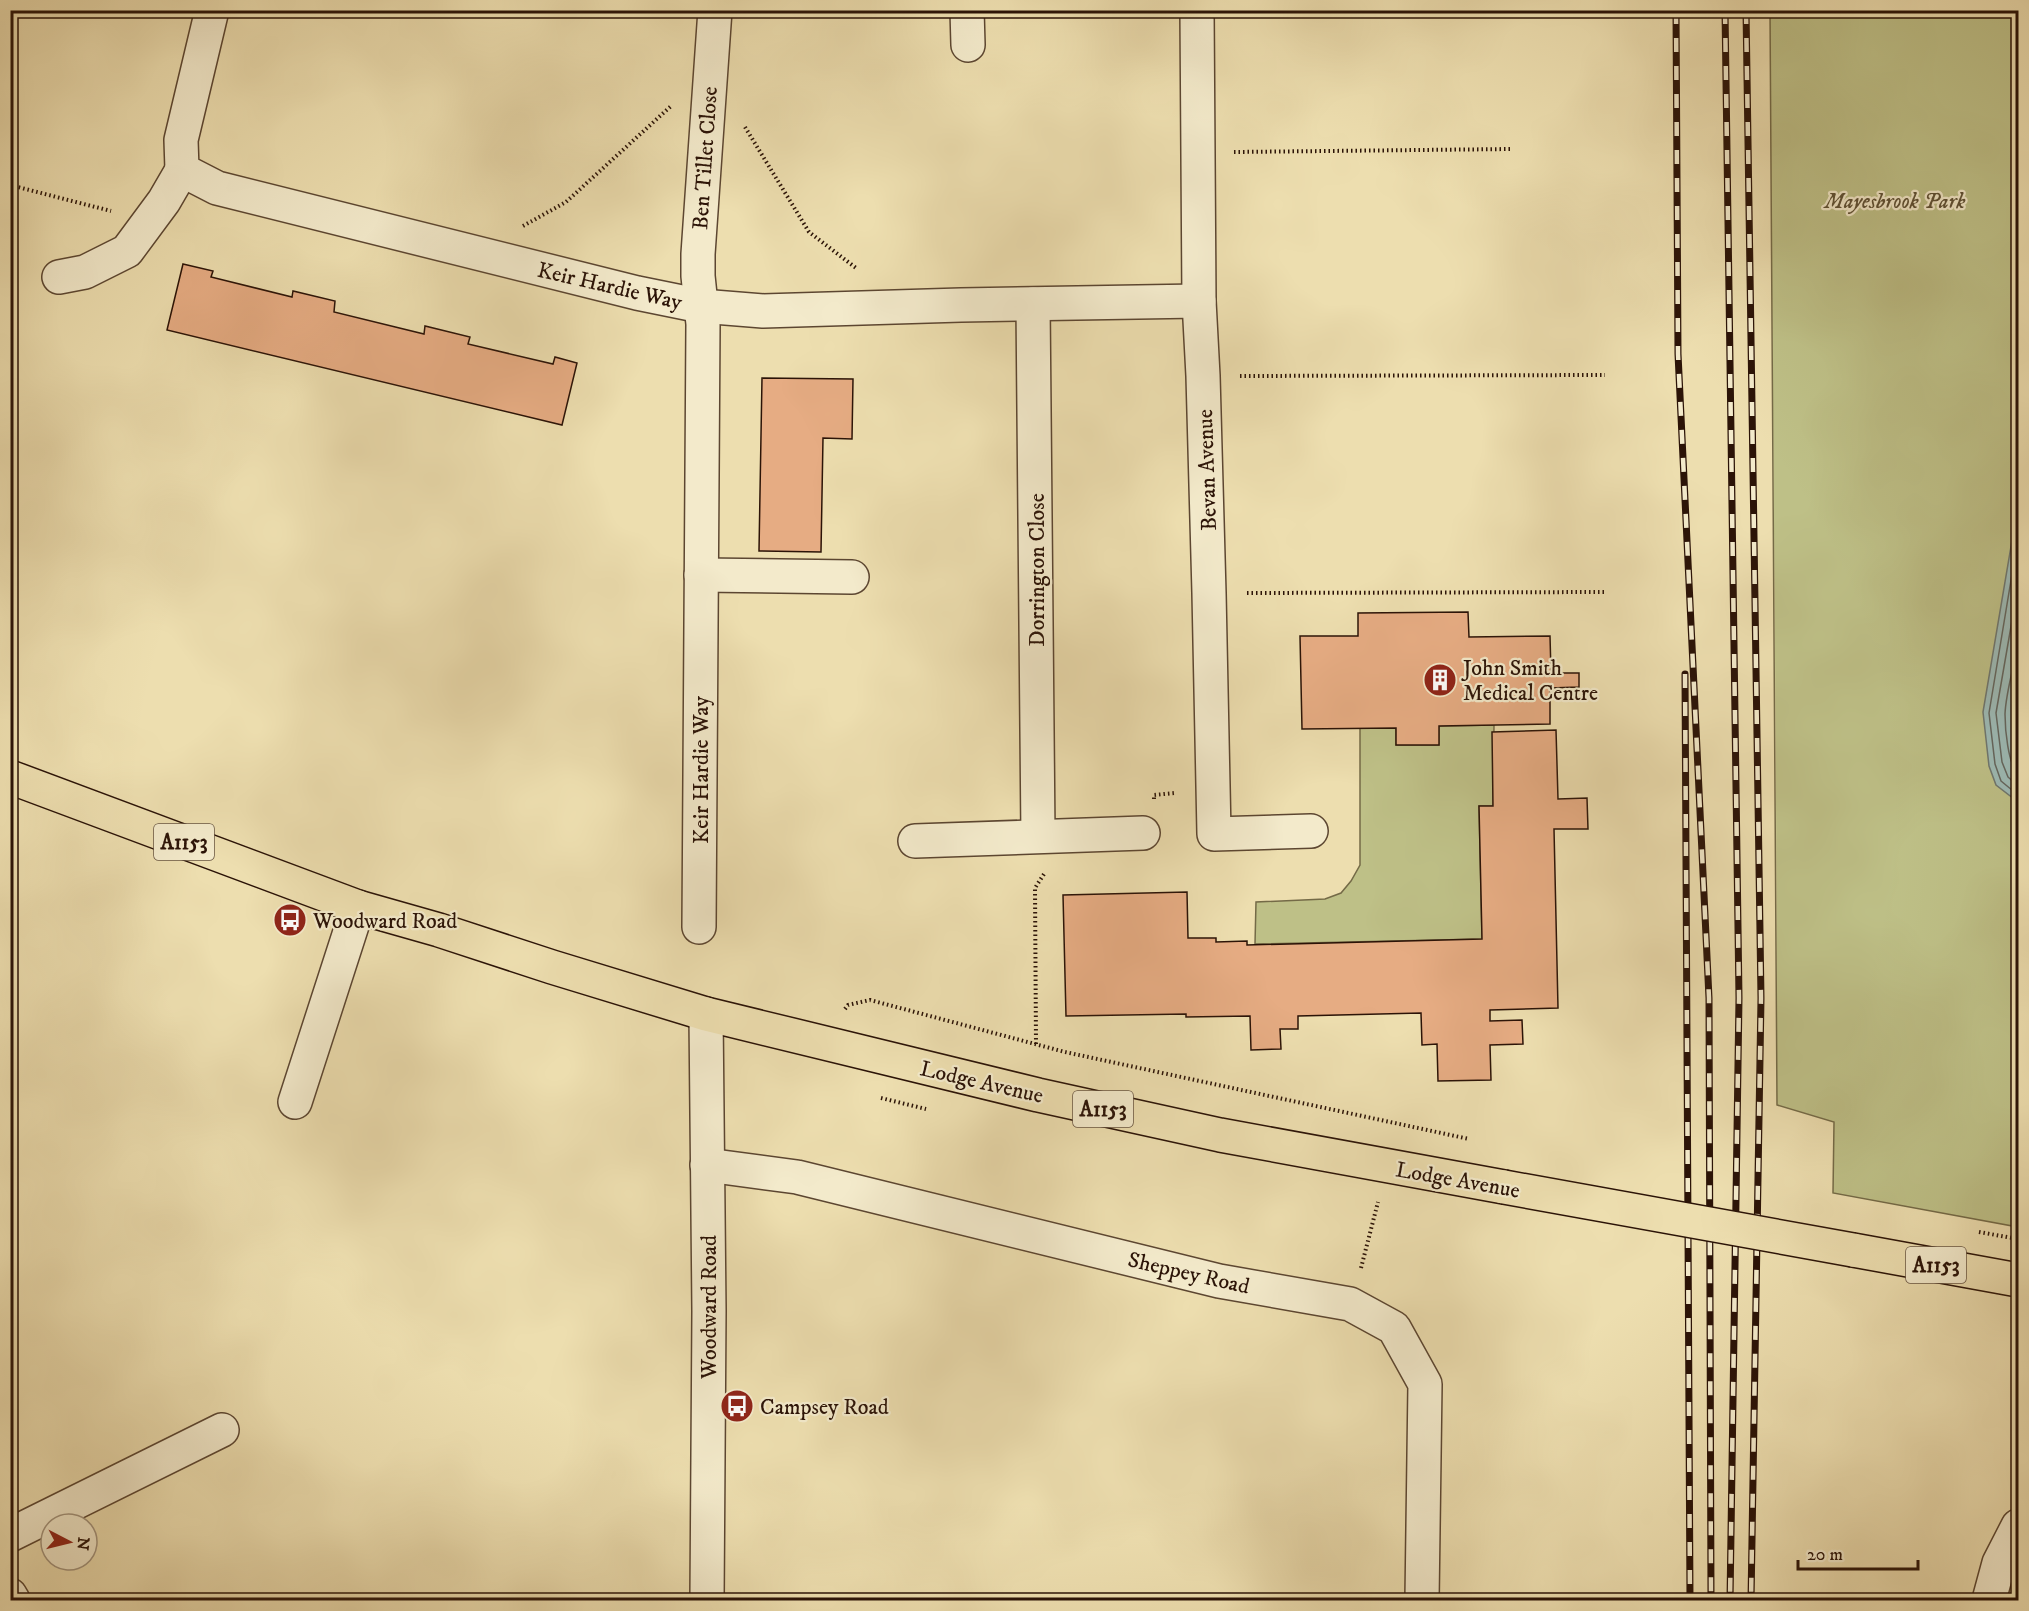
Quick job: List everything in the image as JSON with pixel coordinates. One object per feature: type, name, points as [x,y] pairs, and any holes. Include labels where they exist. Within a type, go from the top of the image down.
[{"type":"main road","name":"Lodge Avenue","points":[[10,777],[358,907],[439,930],[706,1014],[1038,1095],[1209,1132],[2019,1280]]},
{"type":"street","points":[[59,277],[85,272],[127,251],[183,170],[182,140],[212,10]]},
{"type":"street","name":"Ben Tillet Close","points":[[701,306],[698,254],[716,10]]},
{"type":"street","points":[[967,10],[968,45]]},
{"type":"street","name":"Bevan Avenue","points":[[1197,10],[1199,302],[1203,376],[1214,834],[1311,831]]},
{"type":"street","name":"Keir Hardie Way","points":[[183,170],[218,188],[638,293],[701,306],[703,324],[699,927]]},
{"type":"street","points":[[701,306],[763,311],[1199,302]]},
{"type":"street","name":"Dorrington Close","points":[[1033,304],[1038,836]]},
{"type":"street","points":[[701,575],[852,577]]},
{"type":"street","points":[[915,841],[1038,836],[1148,819]]},
{"type":"street","points":[[295,1102],[358,907]]},
{"type":"street","name":"Woodward Road","points":[[706,1014],[709,1311],[707,1600]]},
{"type":"street","name":"Sheppey Road","points":[[707,1165],[797,1177],[1219,1281],[1350,1304],[1394,1328],[1425,1384],[1422,1600]]},
{"type":"street","points":[[10,1535],[222,1430]]},
{"type":"street","points":[[1989,1600],[1999,1563],[2019,1526]]},
{"type":"street","points":[[10,1594],[13,1600]]},
{"type":"path","points":[[522,227],[566,202],[679,98],[708,95],[728,99],[809,232],[856,268]]},
{"type":"path","points":[[1198,153],[1512,149]]},
{"type":"path","points":[[10,185],[150,220]]},
{"type":"path","points":[[1203,376],[1605,375]]},
{"type":"path","points":[[1209,593],[1607,592]]},
{"type":"path","points":[[1148,819],[1154,795],[1212,790]]},
{"type":"path","points":[[1036,1044],[1035,888],[1049,866]]},
{"type":"path","points":[[824,1043],[848,1005],[870,1000],[1036,1044],[1469,1139]]},
{"type":"path","points":[[1360,1272],[1374,1223]]},
{"type":"green space","name":"Mayesbrook Park","points":[[1770,11],[2018,11],[2018,1227],[1833,1193],[1834,1122],[1777,1105]]},
{"type":"green space","points":[[1494,725],[1493,806],[1479,806],[1482,939],[1255,944],[1256,902],[1325,899],[1341,893],[1360,865],[1360,728],[1396,728],[1396,745],[1439,745],[1439,726]]},
{"type":"water","points":[[2018,505],[2018,802],[1996,785],[1989,766],[1983,712]]},
{"type":"building","points":[[183,264],[213,271],[211,277],[292,297],[293,291],[335,301],[334,312],[424,334],[425,326],[470,337],[468,344],[553,364],[555,357],[577,363],[562,425],[167,330]]},
{"type":"building","points":[[762,378],[853,379],[852,439],[823,438],[821,552],[759,551]]},
{"type":"building","name":"John Smith Medical Centre","points":[[1468,612],[1469,637],[1550,636],[1551,673],[1579,673],[1579,687],[1550,688],[1550,724],[1439,726],[1439,745],[1396,745],[1396,728],[1302,729],[1300,636],[1358,636],[1358,613]]},
{"type":"building","points":[[1556,730],[1558,799],[1587,798],[1588,829],[1554,829],[1558,1008],[1490,1010],[1490,1021],[1522,1020],[1523,1044],[1490,1045],[1491,1080],[1438,1081],[1437,1044],[1422,1045],[1421,1013],[1298,1016],[1298,1029],[1280,1029],[1281,1049],[1251,1050],[1250,1016],[1186,1017],[1186,1014],[1066,1016],[1063,895],[1187,892],[1188,938],[1216,938],[1216,942],[1247,941],[1247,945],[1482,939],[1479,806],[1493,806],[1492,732]]},
{"type":"railway","points":[[1676,10],[1678,354],[1709,998],[1711,1600]]},
{"type":"railway","points":[[1725,10],[1739,998],[1730,1600]]},
{"type":"railway","points":[[1746,10],[1761,998],[1751,1600]]},
{"type":"railway","points":[[1685,674],[1690,1600]]},
{"type":"place","name":"John Smith Medical Centre","points":[[1440,680]]},
{"type":"place","name":"Woodward Road","points":[[290,920]]},
{"type":"place","name":"Campsey Road","points":[[737,1406]]}]
